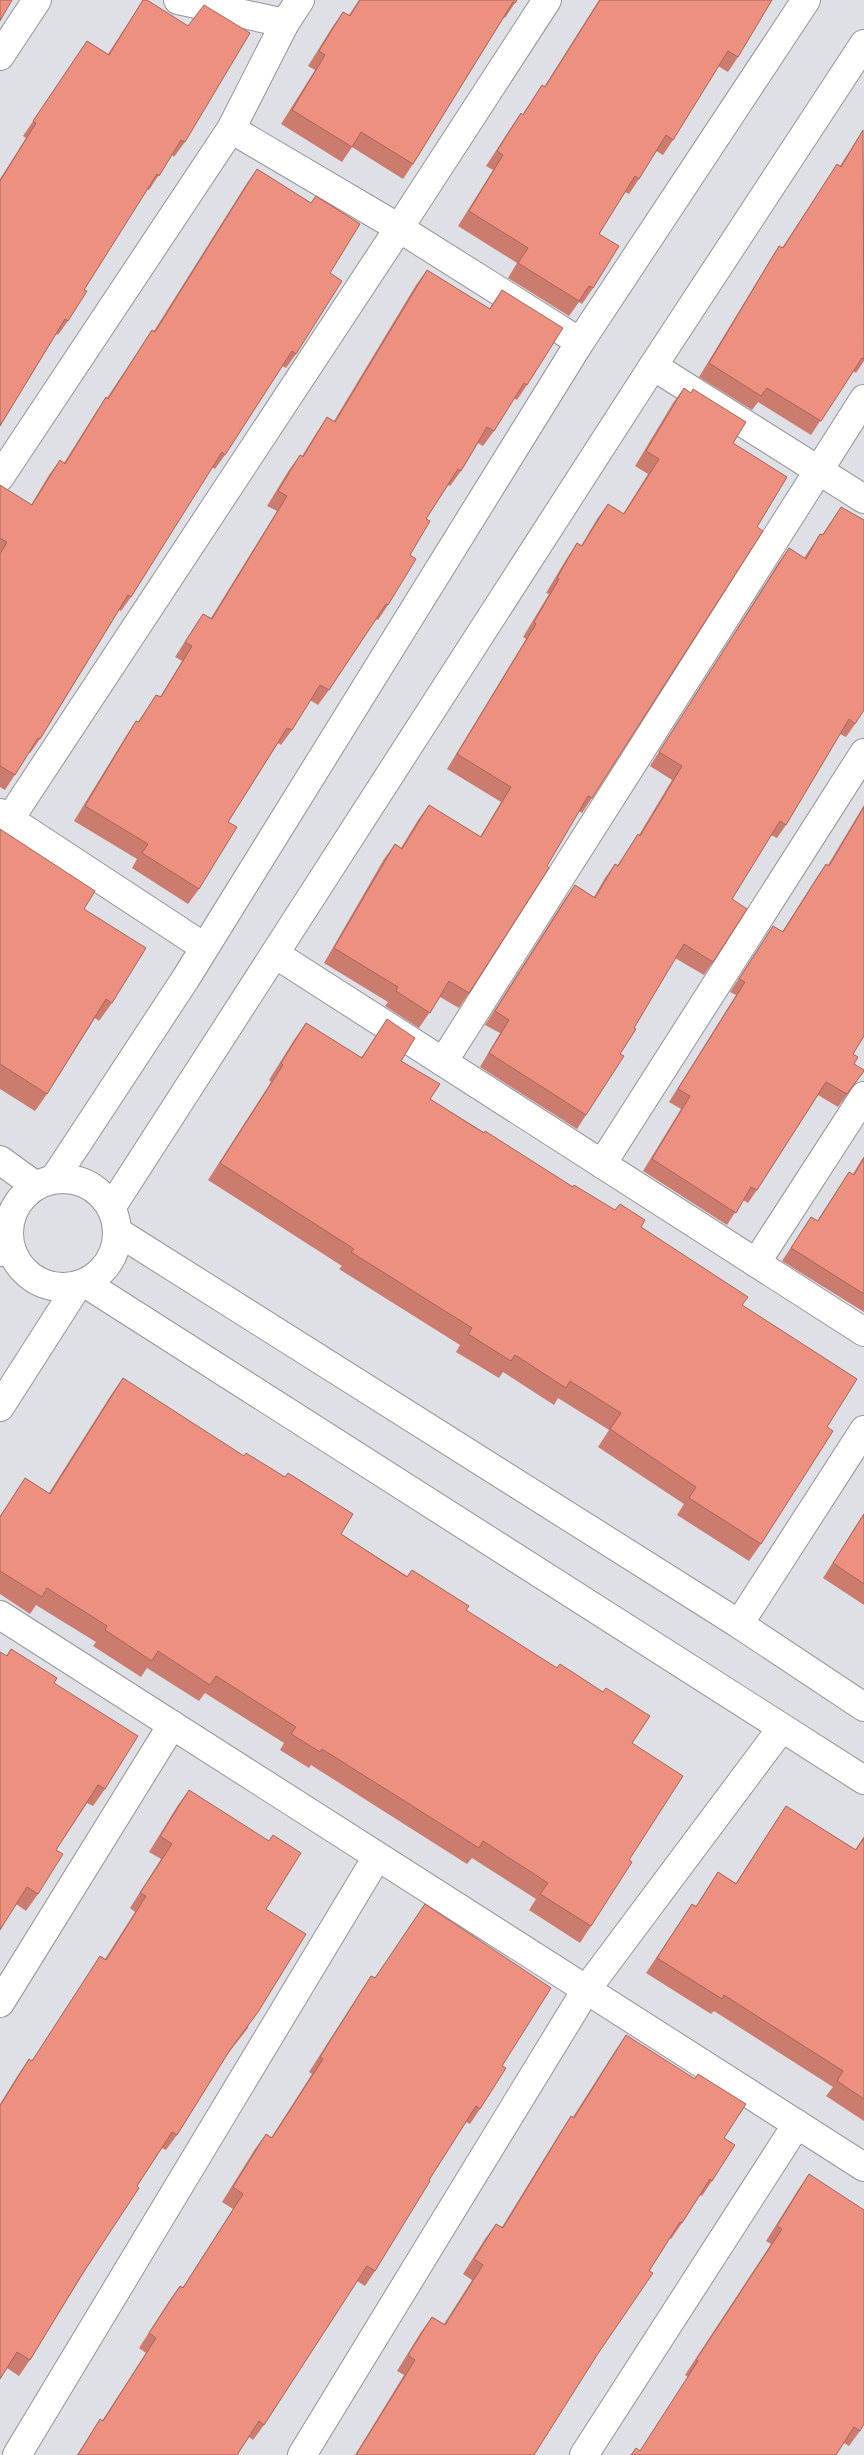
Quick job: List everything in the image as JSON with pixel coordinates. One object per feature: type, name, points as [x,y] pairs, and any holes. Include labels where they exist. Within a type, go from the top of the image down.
[{"type":"street","points":[[0,56],[37,0]]},
{"type":"street","points":[[178,0],[286,23]]},
{"type":"street","points":[[0,477],[231,129],[300,0]]},
{"type":"street","points":[[204,947],[5,816],[400,228],[547,0]]},
{"type":"street","points":[[0,1160],[45,1182],[72,1179],[88,1184],[101,1194],[114,1220],[116,1248],[109,1262],[98,1274],[82,1284],[63,1288],[48,1285],[34,1278],[22,1268],[5,1237],[13,1213],[22,1198],[45,1182],[204,947],[580,342],[806,0]]},
{"type":"street","points":[[114,1220],[275,954],[653,366],[864,44]]},
{"type":"street","points":[[231,129],[400,228],[580,342]]},
{"type":"street","points":[[653,366],[864,499]]},
{"type":"street","points":[[443,1062],[864,399]]},
{"type":"street","points":[[602,1164],[864,753]]},
{"type":"street","points":[[275,954],[864,1332]]},
{"type":"street","points":[[756,1263],[864,1096]]},
{"type":"street","points":[[114,1220],[739,1624],[864,1707]]},
{"type":"street","points":[[0,1407],[82,1284]]},
{"type":"street","points":[[82,1284],[864,1780]]},
{"type":"street","points":[[739,1624],[864,1430]]},
{"type":"street","points":[[0,1615],[864,2167]]},
{"type":"street","points":[[0,2003],[172,1725]]},
{"type":"street","points":[[302,2455],[586,1990],[781,1729]]},
{"type":"street","points":[[17,2455],[378,1856]]},
{"type":"street","points":[[584,2455],[797,2124]]},
{"type":"building","points":[[0,0],[12,0],[0,21]]},
{"type":"building","points":[[143,0],[147,0],[188,26],[204,5],[250,33],[185,142],[181,140],[159,176],[157,174],[84,290],[87,291],[68,321],[65,319],[0,426],[0,181],[36,123],[33,121],[87,41],[109,55]]},
{"type":"building","points":[[360,0],[517,0],[515,3],[513,2],[413,164],[361,132],[352,147],[292,110],[325,55],[319,51],[343,12],[350,16]]},
{"type":"building","points":[[600,0],[772,0],[738,57],[728,51],[673,140],[666,135],[639,179],[635,176],[599,234],[619,246],[593,288],[589,286],[579,301],[518,263],[528,248],[469,211],[503,155],[497,151],[521,113],[523,115],[542,85],[545,87]]},
{"type":"building","points":[[863,130],[864,359],[862,358],[821,421],[767,388],[761,396],[709,363],[779,246],[783,248],[837,164],[841,167]]},
{"type":"building","points":[[257,169],[311,203],[316,196],[360,224],[330,273],[342,281],[296,354],[292,351],[225,455],[222,452],[131,597],[128,595],[40,739],[38,738],[15,775],[0,766],[0,554],[7,542],[0,538],[0,485],[32,505],[60,460],[65,464],[106,397],[108,399],[152,330],[155,332]]},
{"type":"building","points":[[427,270],[490,309],[502,290],[563,328],[527,385],[524,383],[494,431],[487,427],[461,471],[458,469],[426,519],[430,521],[410,555],[416,559],[388,605],[386,604],[329,690],[320,685],[292,730],[287,728],[228,822],[237,827],[199,889],[142,853],[148,844],[85,806],[136,721],[139,722],[156,695],[161,697],[192,646],[185,642],[203,614],[212,619],[287,496],[278,491],[300,455],[303,457],[327,417],[335,422]]},
{"type":"building","points":[[684,388],[691,393],[693,389],[746,422],[733,443],[787,477],[757,527],[763,531],[592,798],[588,796],[547,866],[549,868],[469,993],[449,981],[430,1013],[396,991],[398,987],[334,948],[395,844],[402,849],[429,805],[481,837],[511,787],[457,754],[536,624],[534,622],[577,543],[582,546],[608,504],[624,514],[659,459],[646,451]]},
{"type":"building","points":[[841,507],[864,520],[864,710],[855,724],[849,719],[786,825],[780,821],[732,899],[747,909],[713,962],[684,944],[620,1054],[624,1056],[586,1115],[489,1053],[509,1020],[495,1011],[575,885],[595,898],[615,864],[618,866],[638,834],[640,836],[682,766],[659,752],[789,548],[806,559],[820,534],[823,535]]},
{"type":"building","points":[[864,807],[864,1036],[853,1054],[858,1057],[854,1064],[864,1071],[847,1094],[826,1082],[757,1190],[751,1187],[736,1213],[652,1159],[690,1096],[678,1089],[745,982],[739,979],[773,926],[783,932],[826,864],[829,866]]},
{"type":"building","points":[[0,829],[95,891],[84,909],[146,948],[112,1003],[106,999],[47,1094],[0,1064]]},
{"type":"building","points":[[387,1019],[415,1038],[401,1061],[440,1084],[430,1099],[484,1133],[485,1131],[573,1187],[574,1185],[615,1210],[620,1204],[645,1220],[641,1227],[748,1297],[742,1305],[857,1379],[827,1427],[833,1431],[761,1544],[689,1498],[696,1487],[610,1429],[621,1413],[570,1381],[566,1388],[515,1355],[511,1361],[468,1334],[472,1328],[351,1252],[354,1249],[220,1163],[283,1065],[281,1063],[306,1023],[362,1058]]},
{"type":"building","points":[[864,1158],[864,1294],[791,1248],[811,1217],[818,1221],[849,1172],[854,1175]]},
{"type":"building","points":[[123,1378],[244,1456],[246,1453],[285,1477],[288,1473],[353,1514],[341,1534],[407,1577],[412,1570],[469,1606],[466,1610],[557,1668],[560,1664],[603,1692],[606,1688],[650,1716],[632,1743],[683,1776],[629,1860],[632,1862],[591,1926],[540,1894],[548,1883],[483,1841],[479,1848],[322,1749],[320,1752],[291,1734],[296,1727],[216,1676],[210,1685],[158,1651],[152,1661],[105,1630],[107,1626],[47,1588],[42,1597],[0,1571],[0,1517],[25,1478],[50,1494]]},
{"type":"building","points":[[864,1514],[864,1584],[833,1563]]},
{"type":"building","points":[[11,1649],[57,1678],[54,1683],[138,1736],[105,1789],[98,1785],[56,1850],[63,1854],[38,1894],[27,1887],[0,1930],[0,1652],[7,1656]]},
{"type":"building","points":[[189,1790],[269,1841],[273,1835],[301,1853],[266,1909],[306,1934],[258,2012],[230,2050],[177,2135],[172,2132],[137,2186],[139,2188],[81,2276],[30,2360],[17,2352],[0,2379],[0,2106],[29,2059],[32,2061],[100,1956],[106,1960],[146,1896],[140,1893],[172,1844],[160,1836]]},
{"type":"building","points":[[786,1806],[856,1850],[864,1838],[864,2099],[837,2081],[843,2071],[724,1995],[722,1999],[657,1958],[692,1904],[696,1907],[718,1872],[736,1884]]},
{"type":"building","points":[[425,1904],[551,1988],[502,2066],[506,2068],[480,2109],[476,2106],[375,2271],[367,2266],[264,2425],[259,2421],[237,2455],[78,2455],[100,2419],[103,2421],[156,2338],[149,2333],[180,2286],[183,2288],[243,2194],[233,2187],[266,2134],[272,2138],[323,2059],[320,2057],[371,1976],[375,1978]]},
{"type":"building","points":[[626,2035],[695,2079],[698,2074],[746,2104],[724,2138],[735,2145],[712,2181],[710,2179],[682,2223],[680,2222],[649,2271],[653,2273],[597,2355],[534,2455],[356,2455],[415,2360],[408,2355],[432,2317],[445,2325],[483,2265],[474,2259],[496,2224],[503,2228],[571,2116],[574,2118]]},
{"type":"building","points":[[809,2174],[864,2210],[864,2424],[860,2431],[854,2427],[836,2455],[631,2455],[636,2448],[640,2451],[698,2361],[696,2360],[782,2229],[777,2226]]}]
